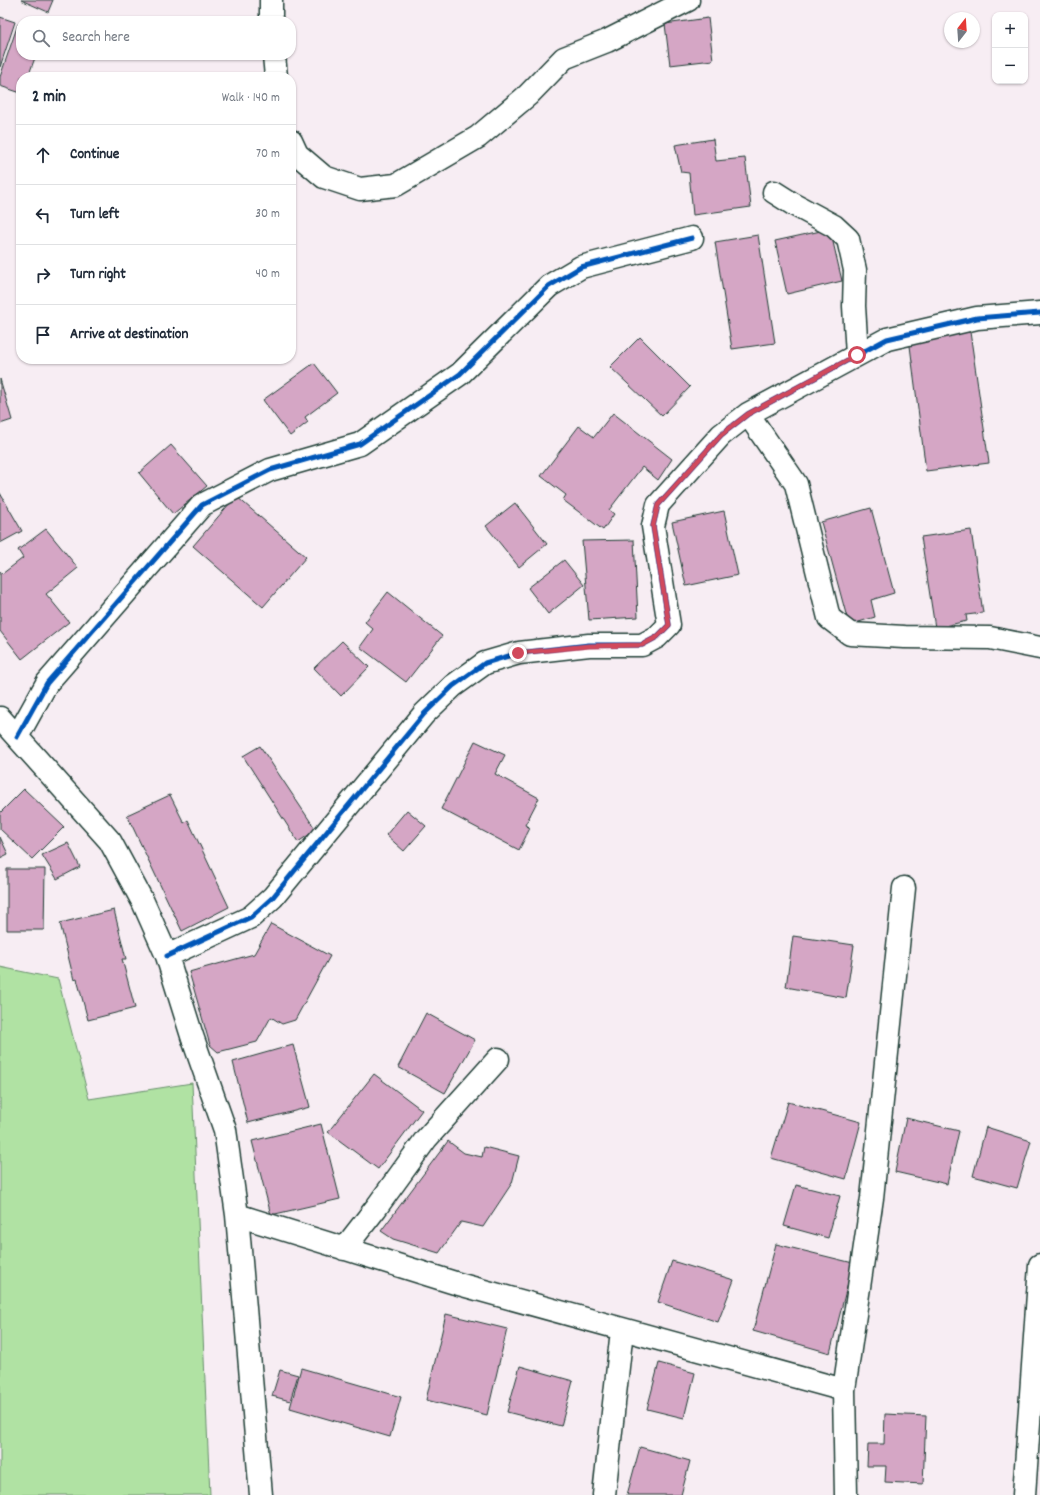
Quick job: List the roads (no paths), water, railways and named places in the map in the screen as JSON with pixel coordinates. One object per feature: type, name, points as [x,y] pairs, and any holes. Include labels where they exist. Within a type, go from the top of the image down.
[{"type":"street","points":[[271,0],[271,16]]},
{"type":"street","points":[[296,152],[324,177],[360,189],[396,185],[478,137],[528,95],[564,58],[608,41],[688,0]]},
{"type":"street","points":[[274,60],[276,72]]},
{"type":"street","points":[[774,192],[834,226],[848,238],[855,270],[854,306],[857,355]]},
{"type":"street","points":[[17,737],[47,683],[202,505],[270,470],[360,444],[460,374],[550,286],[581,267],[692,238]]},
{"type":"street","points":[[167,956],[251,917],[273,897],[424,714],[453,686],[485,663],[526,652],[589,646],[642,645],[657,637],[669,625],[653,526],[658,505],[721,435],[748,414],[887,339],[977,318],[1040,313]]},
{"type":"street","points":[[748,414],[796,484],[829,618],[850,634],[904,638],[990,638],[1040,648]]},
{"type":"street","points":[[0,718],[110,841],[143,902],[167,956],[192,1036],[225,1130],[237,1215],[261,1495]]},
{"type":"street","points":[[846,1495],[844,1390],[872,1198],[904,888]]},
{"type":"street","points":[[344,1250],[426,1139],[498,1059]]},
{"type":"street","points":[[237,1215],[344,1250],[455,1283],[844,1390]]},
{"type":"street","points":[[1024,1495],[1040,1265]]},
{"type":"street","points":[[604,1495],[622,1330]]}]
